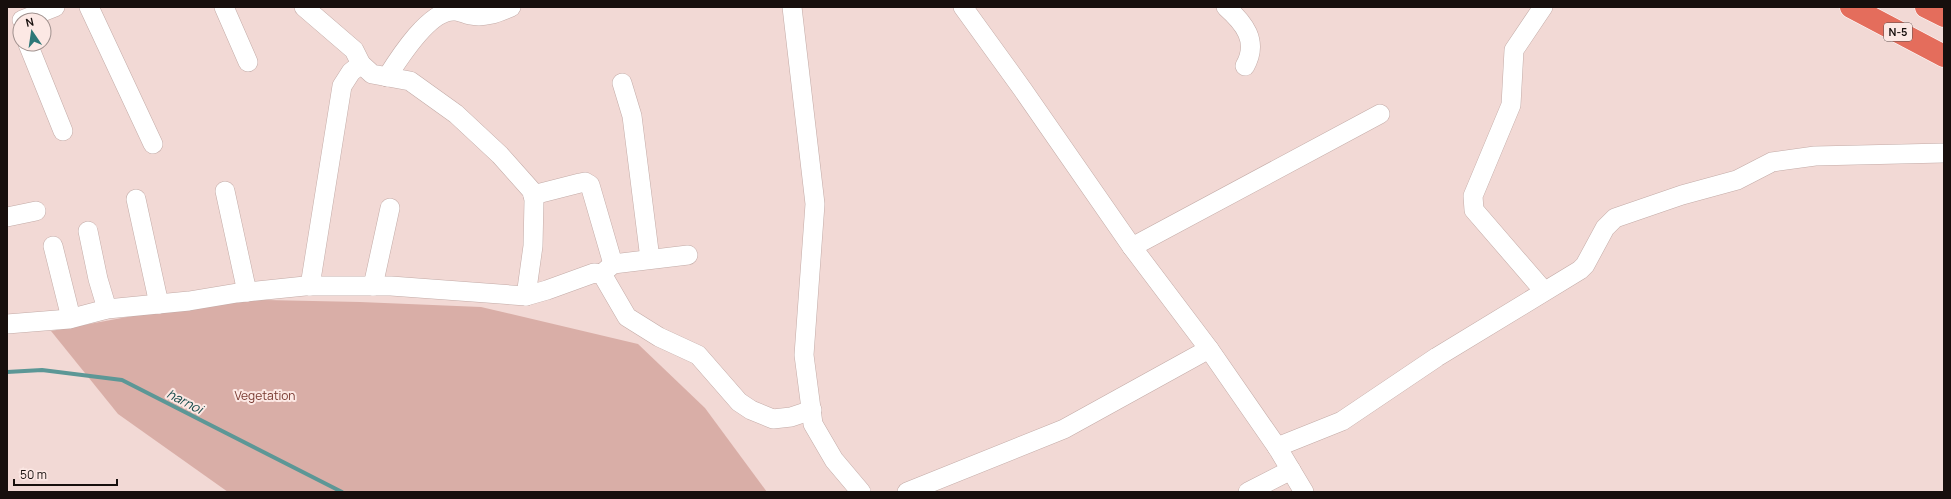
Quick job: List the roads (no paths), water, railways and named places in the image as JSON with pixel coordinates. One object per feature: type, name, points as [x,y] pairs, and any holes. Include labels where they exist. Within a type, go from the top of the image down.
[{"type":"highway","name":"N-5","points":[[1851,7],[1944,56]]},
{"type":"highway","points":[[1926,7],[1944,16]]},
{"type":"street","points":[[43,12],[55,7]]},
{"type":"street","points":[[89,7],[153,144]]},
{"type":"street","points":[[224,7],[248,62]]},
{"type":"street","points":[[304,7],[354,50],[361,64],[372,74],[410,81],[456,114],[519,174],[532,191],[533,195],[533,246],[526,296]]},
{"type":"street","points":[[792,7],[815,204],[804,355],[813,424],[834,460],[861,492]]},
{"type":"street","points":[[963,7],[1028,96],[1132,247],[1209,349],[1277,447],[1304,492]]},
{"type":"street","points":[[1226,7],[1244,25],[1248,32],[1251,51],[1245,66]]},
{"type":"street","points":[[1543,7],[1514,50],[1510,105],[1473,196],[1474,210],[1544,291]]},
{"type":"street","points":[[387,77],[402,52],[430,22],[446,13],[456,11],[479,17],[504,8]]},
{"type":"street","points":[[31,52],[62,131]]},
{"type":"street","points":[[310,286],[342,86],[351,72],[361,64]]},
{"type":"street","points":[[622,83],[632,116],[650,260]]},
{"type":"street","points":[[1132,247],[1380,114]]},
{"type":"street","points":[[1277,447],[1342,421],[1437,357],[1585,265],[1605,228],[1615,218],[1682,195],[1737,180],[1772,162],[1815,156],[1944,153]]},
{"type":"street","points":[[533,195],[585,182],[590,185],[607,269],[627,317],[659,337],[698,355],[739,402],[751,410],[773,419],[812,410]]},
{"type":"street","points":[[225,192],[247,292]]},
{"type":"street","points":[[136,199],[160,304]]},
{"type":"street","points":[[373,286],[390,208]]},
{"type":"street","points":[[7,217],[36,211]]},
{"type":"street","points":[[88,231],[98,279],[107,309]]},
{"type":"street","points":[[53,246],[71,318]]},
{"type":"street","points":[[7,324],[71,318],[107,309],[189,301],[247,292],[310,286],[373,286],[526,296],[548,290],[607,269],[650,260],[688,255]]},
{"type":"street","points":[[907,492],[1064,429],[1209,349]]},
{"type":"street","points":[[1248,492],[1291,470]]},
{"type":"waterway","name":"harnoi","points":[[7,372],[42,370],[122,380],[342,492]]},
{"type":"park label","name":"Vegetation","points":[[265,396]]}]
